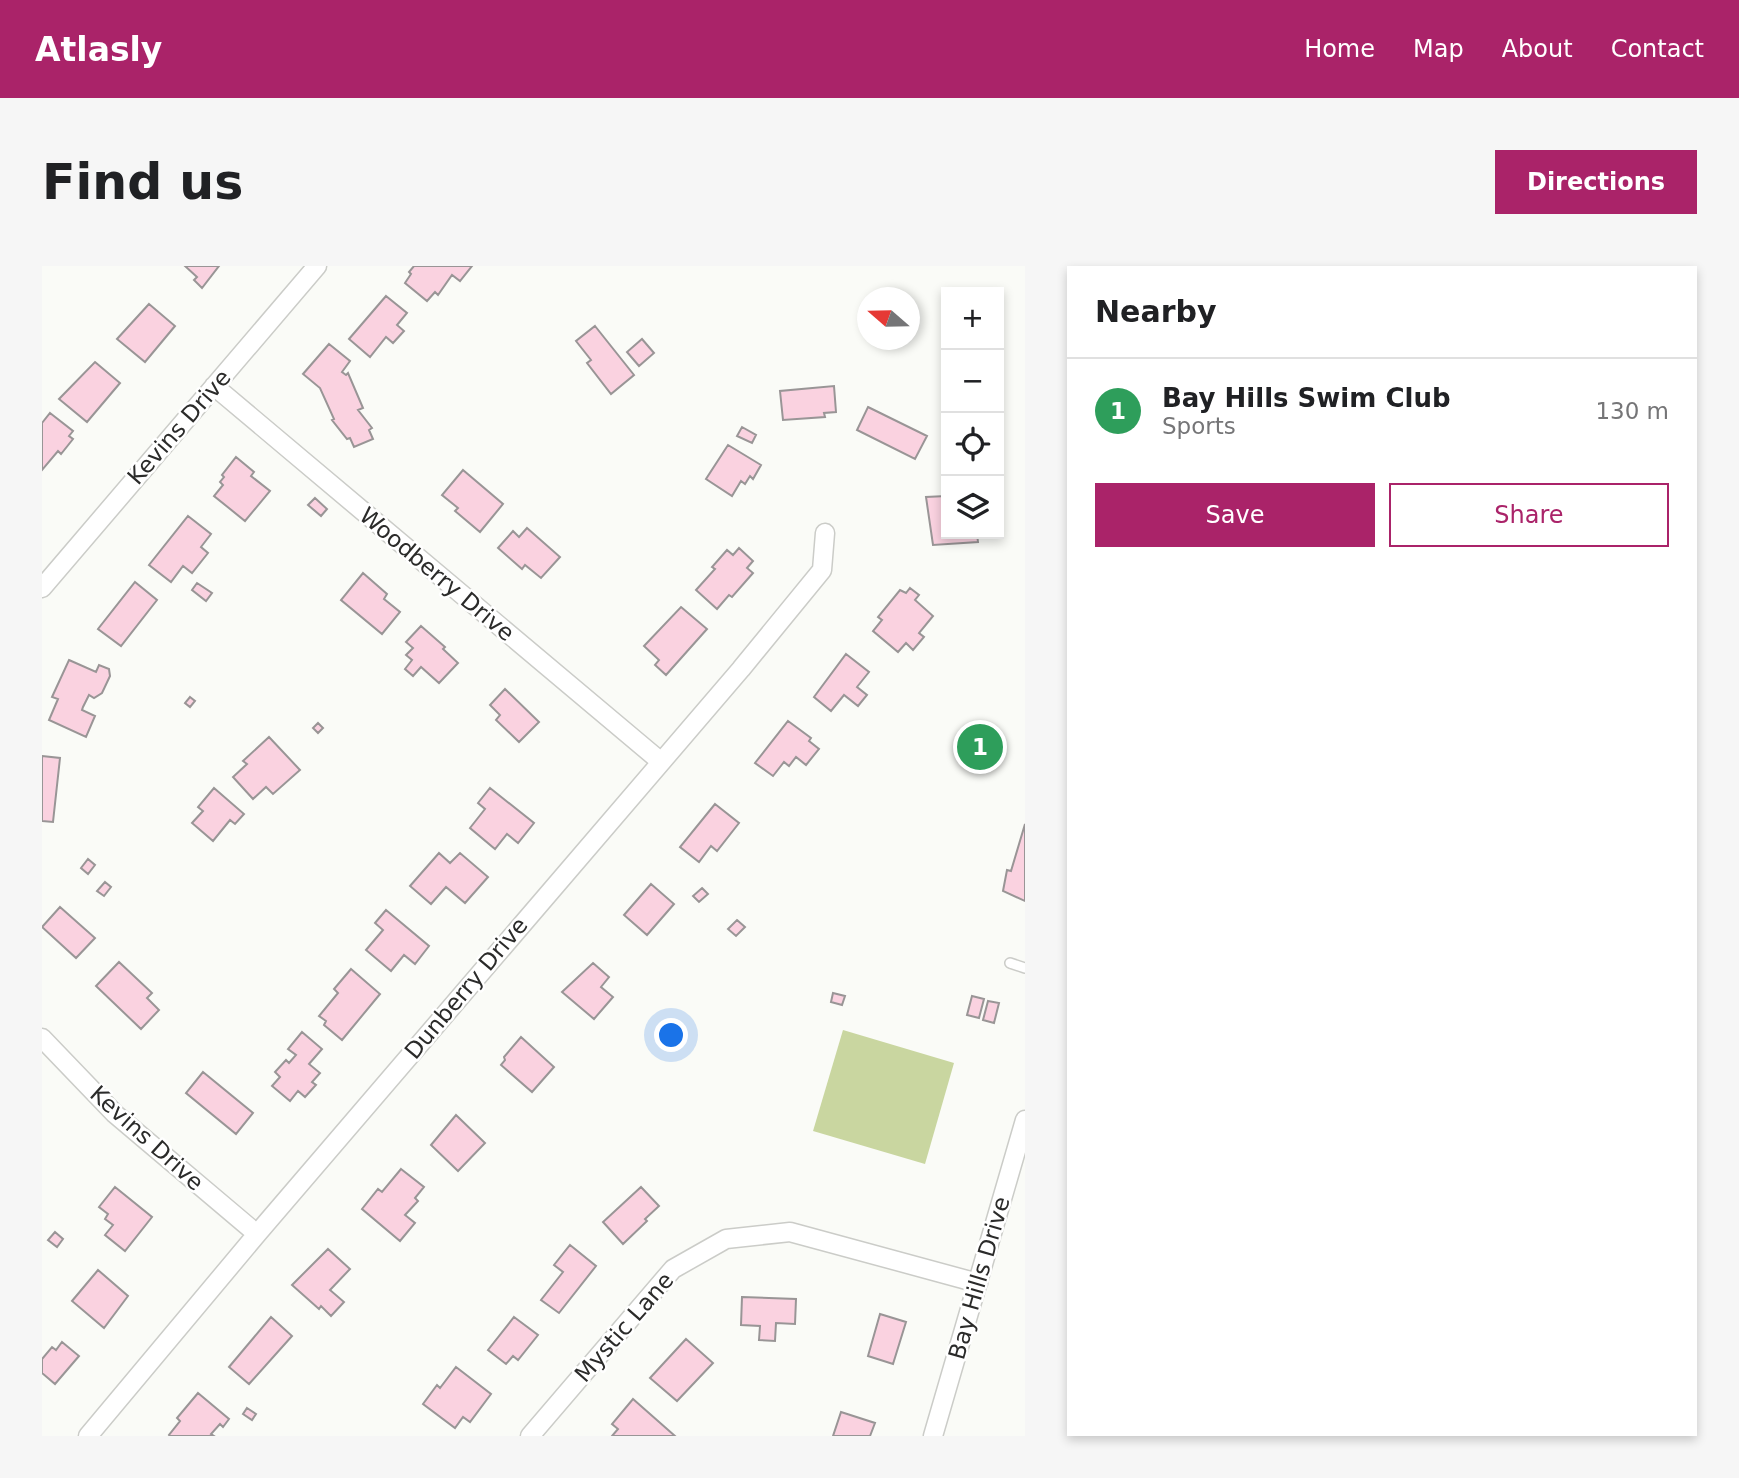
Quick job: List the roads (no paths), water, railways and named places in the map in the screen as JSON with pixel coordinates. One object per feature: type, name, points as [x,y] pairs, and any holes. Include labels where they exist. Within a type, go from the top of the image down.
[{"type":"street","name":"Kevins Drive","points":[[42,588],[317,266]]},
{"type":"street","name":"Woodberry Drive","points":[[214,386],[660,761]]},
{"type":"street","name":"Dunberry Drive","points":[[88,1436],[257,1234],[741,669],[822,570],[825,533]]},
{"type":"street","name":"Kevins Drive","points":[[42,1038],[115,1114],[257,1234]]},
{"type":"street","name":"Bay Hills Drive","points":[[933,1436],[1025,1120]]},
{"type":"street","name":"Mystic Lane","points":[[530,1436],[673,1269],[726,1240],[790,1232],[978,1283]]},
{"type":"lane","points":[[1010,963],[1025,968]]},
{"type":"place","name":"Bay Hills Swim Club","points":[[980,747]]}]
